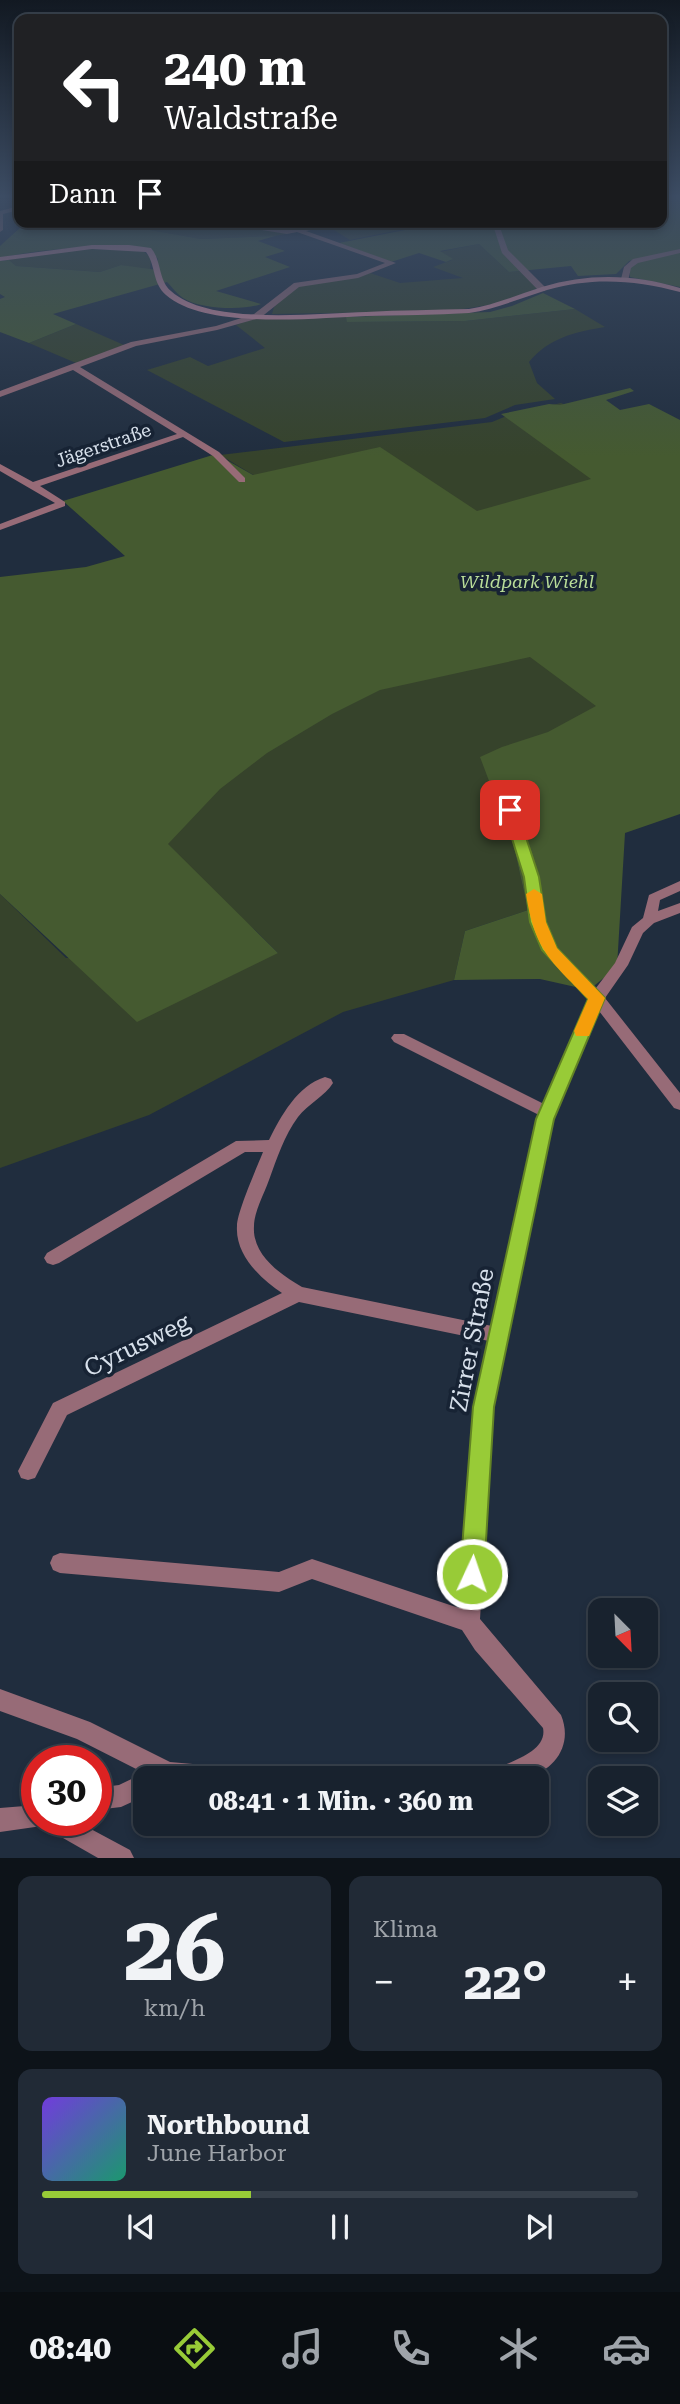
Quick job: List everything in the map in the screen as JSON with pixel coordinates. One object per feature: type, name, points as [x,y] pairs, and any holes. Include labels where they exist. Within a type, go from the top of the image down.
[{"type":"main road","points":[[160,284],[175,298],[211,311],[257,316],[469,311],[500,305],[542,289],[567,284]]},
{"type":"main road","points":[[649,284],[680,290]]},
{"type":"street","points":[[0,394],[134,344],[217,328],[257,316],[297,285],[306,284]]},
{"type":"street","points":[[537,284],[542,289]]},
{"type":"street","name":"Jägerstraße","points":[[73,366],[216,454],[242,480]]},
{"type":"street","name":"Jägerstraße","points":[[32,485],[184,434]]},
{"type":"street","name":"Jägerstraße","points":[[0,467],[62,504],[0,527]]},
{"type":"street","points":[[510,810],[531,877],[538,922],[550,950],[597,998],[680,1104]]},
{"type":"street","name":"Zirrer Straße","points":[[469,1622],[484,1407],[548,1113],[597,998],[621,965],[636,930],[649,920],[654,898],[680,885]]},
{"type":"street","points":[[649,920],[680,908]]},
{"type":"street","points":[[399,1038],[548,1113]]},
{"type":"street","points":[[326,1083],[302,1100],[275,1146],[245,1225],[246,1238],[253,1255],[266,1273],[298,1294],[499,1335]]},
{"type":"street","points":[[53,1258],[242,1146],[275,1146]]},
{"type":"street","name":"Cyrusweg","points":[[29,1471],[60,1409],[298,1294]]},
{"type":"street","points":[[60,1563],[279,1582],[313,1569],[469,1622],[482,1642],[553,1723],[556,1740],[550,1750],[524,1766]]},
{"type":"street","points":[[0,1700],[82,1730],[146,1766]]},
{"type":"street","points":[[112,1798],[121,1797],[133,1790]]},
{"type":"street","points":[[0,1820],[21,1818]]},
{"type":"street","points":[[81,1836],[122,1858]]},
{"type":"green space","points":[[0,284],[161,284],[53,314],[76,324],[29,343],[0,332],[0,299],[5,297],[0,294]]},
{"type":"green space","points":[[169,284],[238,284],[216,291],[261,304],[233,308],[210,307],[190,302]]},
{"type":"green space","points":[[311,284],[533,284],[538,288],[501,303],[450,311],[272,314],[274,307],[298,286]]},
{"type":"green space","points":[[543,293],[575,309],[465,321],[347,322],[346,317],[490,312]]},
{"type":"green space","points":[[575,309],[605,327],[563,337],[545,347],[529,362],[537,383],[555,399],[515,405],[485,418],[284,442],[147,370],[190,357],[208,366],[265,348],[236,325],[259,317],[346,317],[348,322],[465,321]]},
{"type":"green space","points":[[76,324],[124,345],[76,363],[29,343]]},
{"type":"green space","points":[[630,388],[634,391],[606,400],[620,410],[649,404],[680,420],[680,814],[625,833],[617,967],[589,990],[540,979],[454,980],[465,931],[528,910],[514,847],[480,757],[548,732],[596,706],[530,657],[380,690],[332,714],[267,753],[220,789],[168,844],[278,953],[137,1022],[0,894],[0,577],[86,567],[125,556],[63,501],[216,454],[253,475],[380,447],[477,511],[591,479],[501,414],[549,404],[560,405]]},
{"type":"green space","name":"Wildpark Wiehl","points":[[561,403],[674,456],[680,682],[506,825],[514,847],[528,910],[465,931],[454,980],[343,1012],[149,1115],[0,1168],[0,894],[66,958],[278,953],[255,930],[151,845],[255,476],[220,455],[492,422],[509,415]]},
{"type":"slow traffic","points":[[534,894],[538,922],[550,950],[597,998],[583,1031]]},
{"type":"route","points":[[472,1574],[484,1407],[545,1119],[597,998],[550,950],[538,922],[531,877],[510,810]]}]
